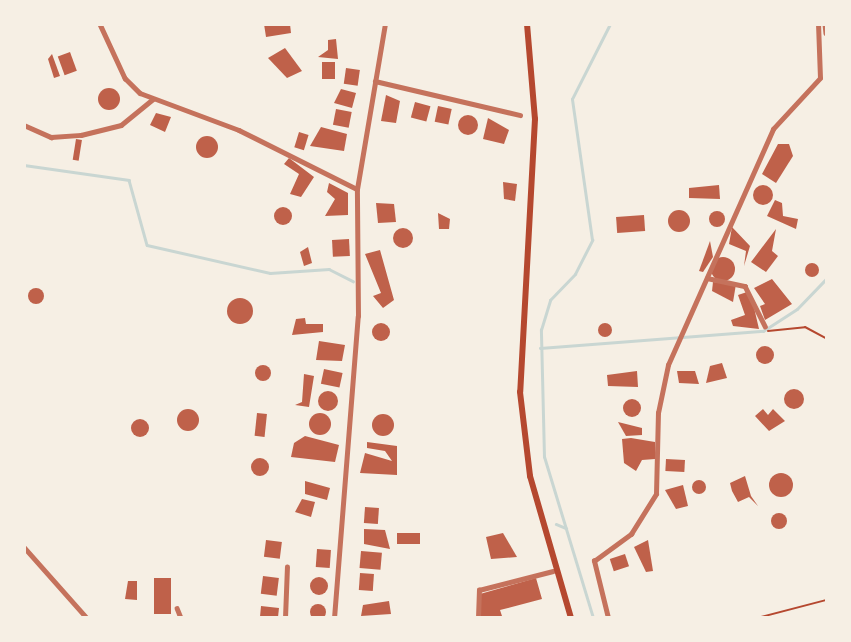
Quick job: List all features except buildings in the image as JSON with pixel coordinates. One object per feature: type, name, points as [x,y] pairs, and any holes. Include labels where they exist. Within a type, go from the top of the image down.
[{"type":"main road","points":[[527,24],[535,132],[520,392],[530,476],[553,571],[570,618]]},
{"type":"street","points":[[100,24],[125,78],[153,99],[239,130],[356,189]]},
{"type":"street","points":[[334,618],[358,316],[356,189],[385,24]]},
{"type":"street","points":[[608,618],[594,561],[631,534],[656,494],[658,413],[677,343],[773,129],[820,78],[818,24]]},
{"type":"street","points":[[825,24],[827,33]]},
{"type":"street","points":[[375,81],[520,115]]},
{"type":"street","points":[[24,125],[51,137],[80,135],[121,125],[153,99]]},
{"type":"street","points":[[707,278],[745,286],[767,329]]},
{"type":"street","points":[[24,547],[87,618]]},
{"type":"street","points":[[285,618],[287,567]]},
{"type":"street","points":[[478,618],[479,590],[553,571]]},
{"type":"street","points":[[177,608],[181,618]]},
{"type":"path","points":[[767,329],[805,327],[827,338]]},
{"type":"path","points":[[757,618],[827,600]]},
{"type":"waterway","points":[[593,618],[544,457],[541,330],[550,300],[575,274],[592,240],[572,99],[610,24]]},
{"type":"waterway","points":[[24,165],[129,180],[147,245],[270,273],[329,269],[353,281]]},
{"type":"waterway","points":[[540,348],[763,331],[797,309],[826,279]]},
{"type":"waterway","points":[[556,524],[566,528]]}]
